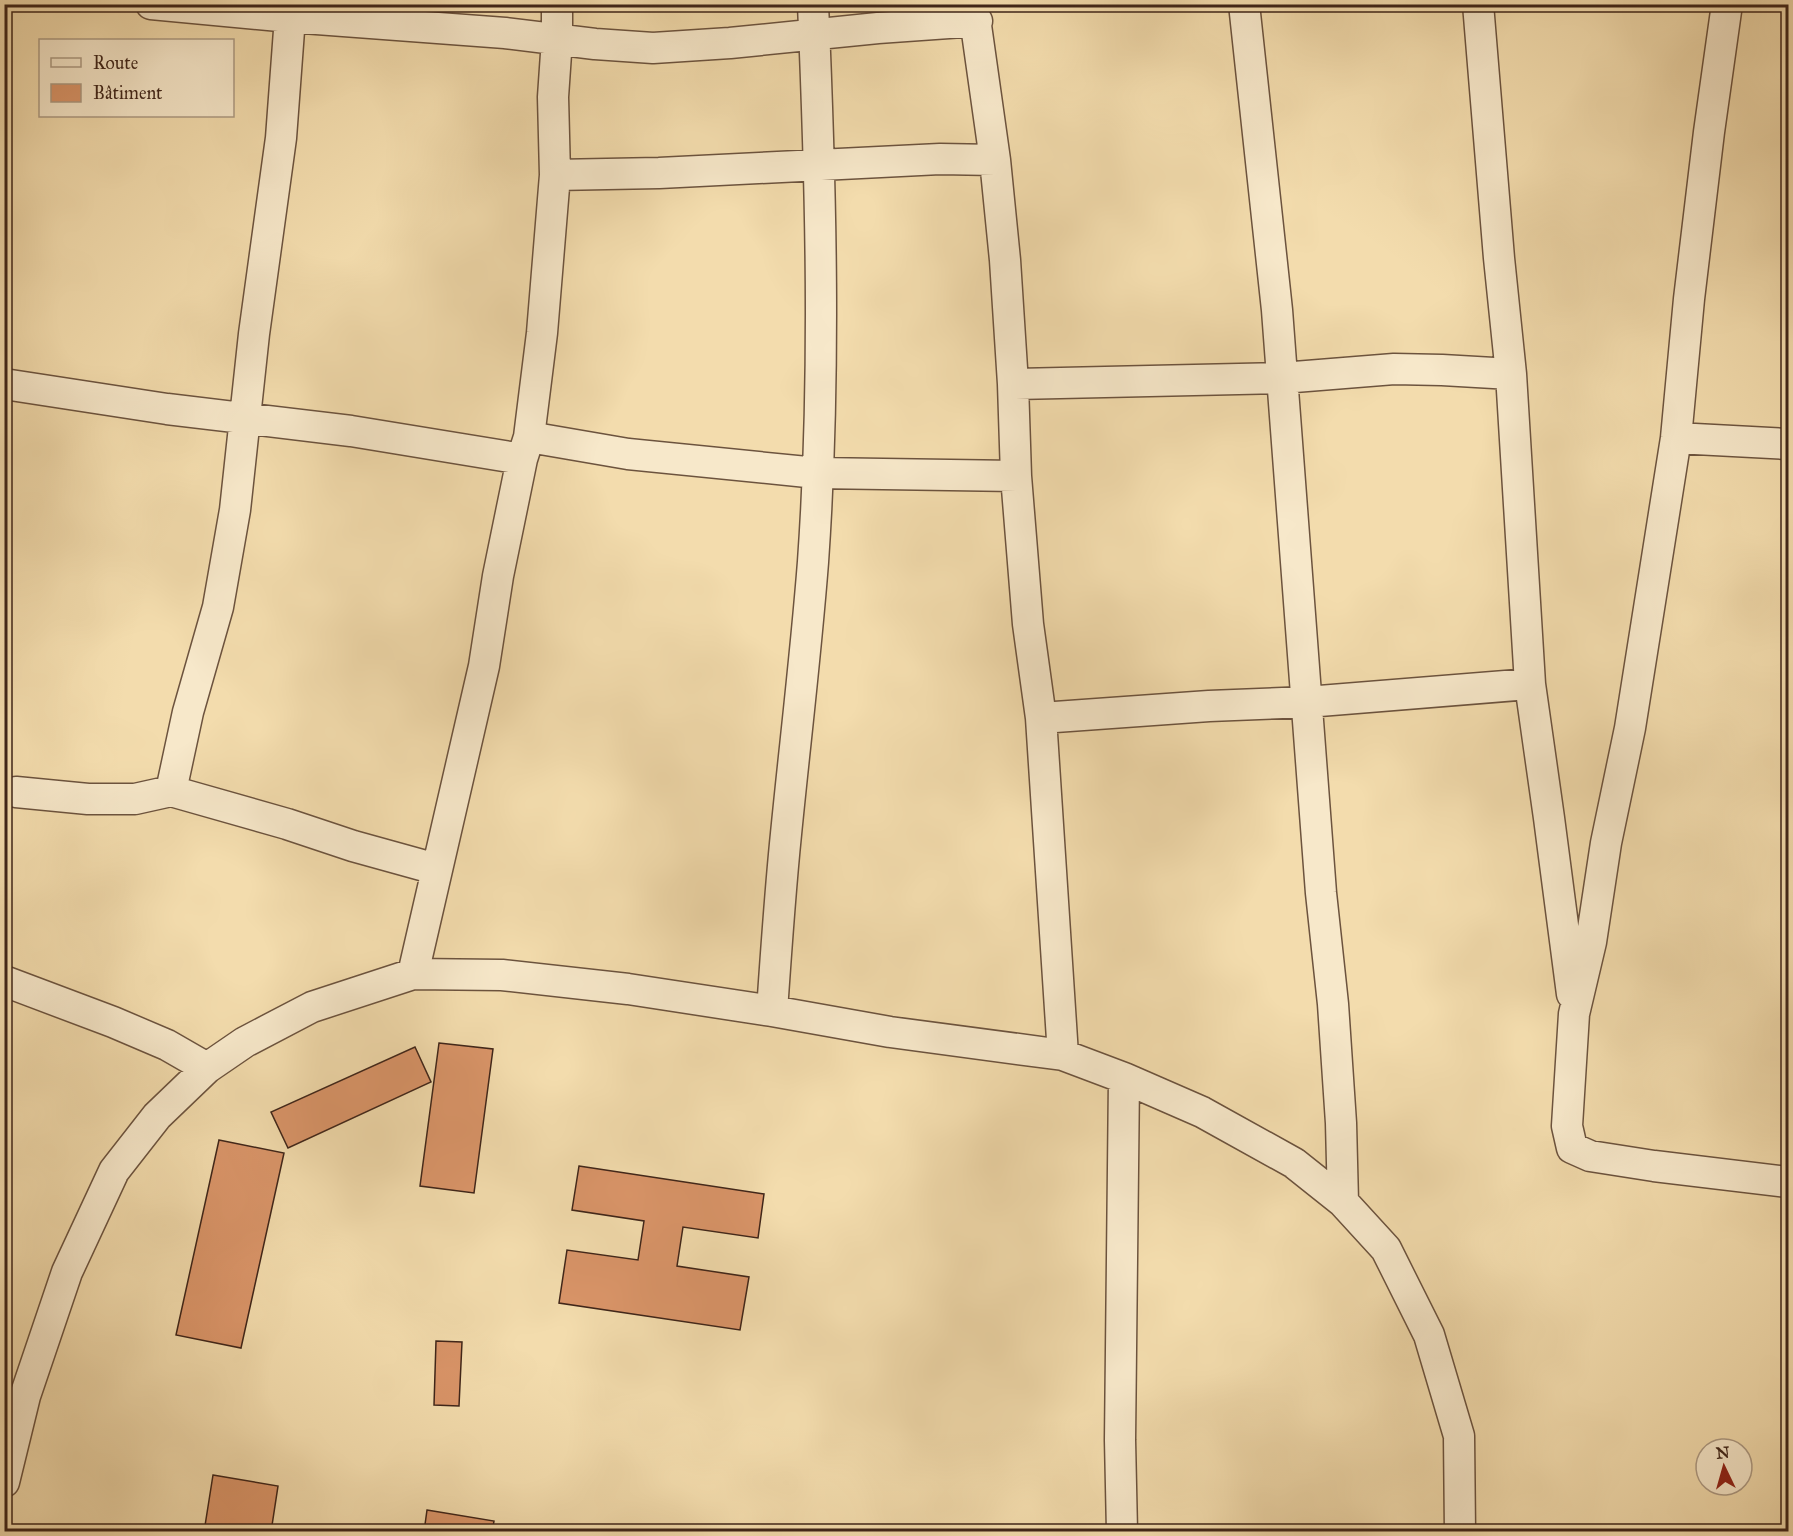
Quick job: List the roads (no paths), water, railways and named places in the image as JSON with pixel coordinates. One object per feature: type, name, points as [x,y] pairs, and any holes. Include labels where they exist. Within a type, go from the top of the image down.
[{"type":"street","points":[[151,4],[290,18],[505,33],[595,44],[653,48],[814,34],[975,13],[995,160],[1005,260],[1016,476],[1028,624],[1041,718],[1063,1055]]},
{"type":"street","points":[[413,974],[484,666],[498,576],[526,448],[542,333],[555,175],[553,97],[557,4]]},
{"type":"street","points":[[772,1011],[786,837],[813,561],[818,473],[819,165],[813,4]]},
{"type":"street","points":[[1244,4],[1277,310],[1321,893],[1333,1004],[1341,1123],[1343,1202]]},
{"type":"street","points":[[1478,4],[1511,374],[1530,684],[1574,1014]]},
{"type":"street","points":[[1727,4],[1689,299],[1676,438],[1630,728],[1606,843],[1591,942],[1574,1014],[1567,1126],[1572,1148],[1590,1156],[1788,1182]]},
{"type":"street","points":[[171,791],[188,712],[218,607],[235,510],[254,333],[281,138],[290,18]]},
{"type":"street","points":[[555,175],[659,173],[940,159],[995,160]]},
{"type":"street","points":[[1013,384],[1282,378],[1394,369],[1511,374]]},
{"type":"street","points":[[4,384],[167,409],[351,431],[526,448],[628,454],[818,473],[1016,476]]},
{"type":"street","points":[[1676,438],[1788,444]]},
{"type":"street","points":[[1041,718],[1209,706],[1307,702],[1530,684]]},
{"type":"street","points":[[16,792],[88,799],[135,799],[171,791],[436,869]]},
{"type":"street","points":[[4,1482],[25,1396],[67,1272],[114,1171],[158,1116],[207,1068],[245,1042],[312,1007],[413,974],[502,975],[628,989],[890,1032],[1063,1055],[1124,1078],[1202,1112],[1294,1163],[1343,1202],[1386,1249],[1429,1335],[1459,1436],[1460,1532]]},
{"type":"street","points":[[4,981],[167,1045],[207,1068]]},
{"type":"street","points":[[1122,1532],[1120,1440],[1124,1078]]}]
